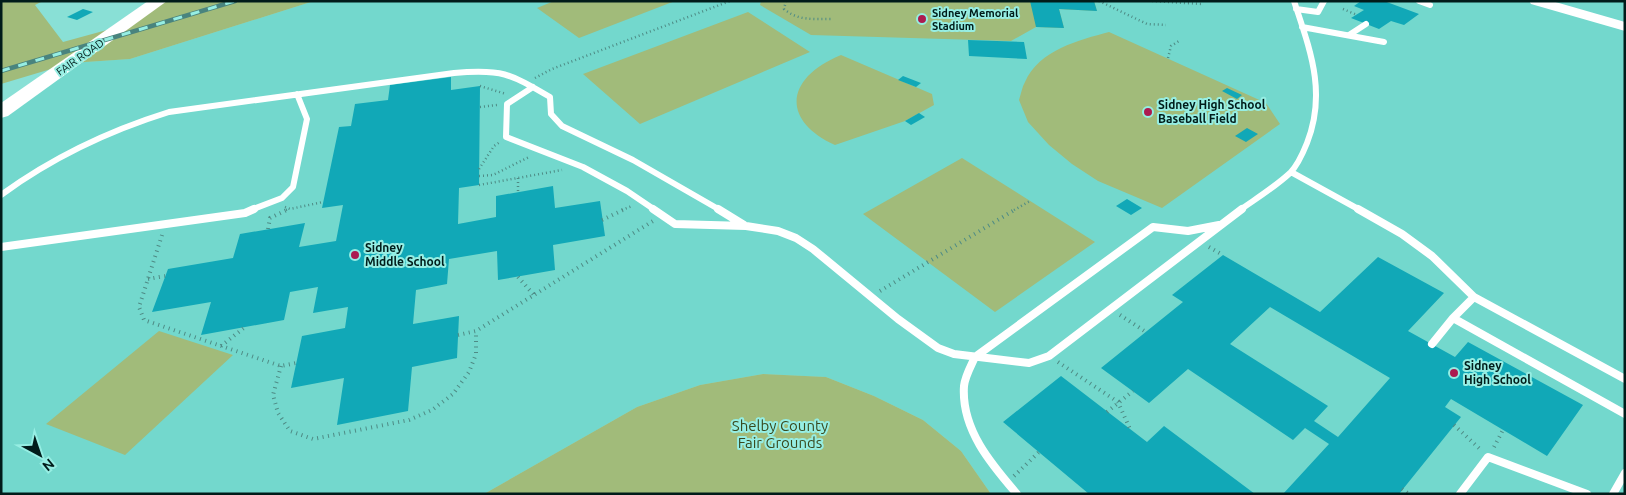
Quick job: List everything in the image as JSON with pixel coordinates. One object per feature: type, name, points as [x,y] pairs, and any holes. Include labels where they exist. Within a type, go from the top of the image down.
[{"type":"main road","name":"FAIR ROAD","points":[[1,112],[159,1]]},
{"type":"street","points":[[1536,1],[1625,27]]},
{"type":"lane","points":[[1295,5],[1318,12],[1324,1]]},
{"type":"lane","points":[[1419,1],[1430,5]]},
{"type":"lane","points":[[533,87],[507,104],[506,137],[583,167],[640,200],[675,224],[746,226],[778,231],[796,238],[813,249],[871,297],[938,348],[954,354],[1029,364],[1049,356],[1291,172],[1304,153],[1318,105],[1315,69],[1295,5]]},
{"type":"lane","points":[[1349,35],[1366,24]]},
{"type":"lane","points":[[1302,28],[1384,42]]},
{"type":"lane","points":[[1,195],[30,173],[67,151],[138,120],[169,112],[454,73],[485,71],[499,72],[525,83],[550,97],[550,109],[554,120],[567,129],[619,152],[664,176],[746,226]]},
{"type":"lane","points":[[1,247],[245,213],[282,198],[293,187],[307,119],[297,94]]},
{"type":"lane","points":[[1291,172],[1402,234],[1432,256],[1474,298],[1625,379]]},
{"type":"lane","points":[[1017,494],[977,444],[966,413],[964,384],[975,357],[1153,227],[1188,231],[1222,225]]},
{"type":"lane","points":[[1432,344],[1453,318],[1474,298]]},
{"type":"lane","points":[[1453,318],[1625,414]]},
{"type":"lane","points":[[1460,494],[1488,457],[1587,494]]},
{"type":"lane","points":[[1613,494],[1625,473]]},
{"type":"path","points":[[525,83],[552,68],[730,1]]},
{"type":"path","points":[[786,1],[784,9],[789,14],[801,19],[832,19]]},
{"type":"path","points":[[1099,1],[1147,24],[1166,25]]},
{"type":"path","points":[[1152,1],[1203,4],[1196,1]]},
{"type":"path","points":[[1343,9],[1357,14]]},
{"type":"path","points":[[1168,58],[1170,46],[1179,41]]},
{"type":"path","points":[[480,86],[516,97]]},
{"type":"path","points":[[480,107],[507,104]]},
{"type":"path","points":[[479,168],[494,146],[506,137]]},
{"type":"path","points":[[479,176],[493,175],[543,150]]},
{"type":"path","points":[[479,185],[583,167]]},
{"type":"path","points":[[518,178],[518,192]]},
{"type":"path","points":[[602,220],[623,211],[640,200]]},
{"type":"path","points":[[871,297],[1030,201]]},
{"type":"path","points":[[268,229],[270,218],[290,209]]},
{"type":"path","points":[[458,335],[476,331],[662,216]]},
{"type":"path","points":[[165,224],[139,307],[144,320],[281,366],[296,363]]},
{"type":"path","points":[[148,279],[165,276]]},
{"type":"path","points":[[518,277],[534,295]]},
{"type":"path","points":[[1111,309],[1146,332]]},
{"type":"path","points":[[221,346],[246,327]]},
{"type":"path","points":[[281,366],[272,395],[278,413],[290,431],[313,439],[409,420],[432,410],[452,394],[470,372],[476,354],[476,331]]},
{"type":"path","points":[[1049,356],[1118,402],[1130,429]]},
{"type":"path","points":[[1107,412],[1133,391]]},
{"type":"path","points":[[1454,425],[1488,457],[1503,430]]},
{"type":"path","points":[[1007,483],[1039,452]]},
{"type":"path","points":[[1402,489],[1409,494]]},
{"type":"shaded area","points":[[314,1],[1625,1],[1625,494],[991,494],[961,451],[923,420],[874,396],[826,377],[763,374],[700,385],[637,407],[484,494],[1,494],[1,113],[71,63],[130,59]]},
{"type":"green space","points":[[1,1],[43,1],[35,5],[63,42],[125,25],[159,1],[314,1],[130,59],[71,63],[1,84]]},
{"type":"green space","points":[[554,1],[675,1],[579,38],[537,8]]},
{"type":"green space","name":"Sidney Memorial Stadium","points":[[761,1],[1094,1],[1097,11],[1059,9],[1064,28],[1036,27],[1011,41],[811,35],[760,5]]},
{"type":"green space","points":[[748,12],[810,52],[640,124],[583,74]]},
{"type":"green space","name":"Sidney High School Baseball Field","points":[[1109,32],[1266,103],[1280,124],[1162,208],[1098,181],[1072,164],[1049,145],[1028,122],[1019,100],[1031,71],[1050,54],[1073,43]]},
{"type":"green space","points":[[841,55],[932,94],[934,105],[905,121],[835,145],[817,135],[805,123],[798,111],[797,99],[801,86],[809,75],[823,64]]},
{"type":"green space","points":[[962,158],[1095,242],[995,312],[863,214]]},
{"type":"green space","points":[[159,331],[233,355],[125,455],[46,424]]},
{"type":"green space","name":"Shelby County Fair Grounds","points":[[763,374],[826,377],[874,396],[923,420],[961,451],[991,494],[484,494],[637,407],[700,385]]},
{"type":"building","points":[[1030,1],[1094,1],[1097,11],[1059,9],[1064,28],[1036,27]]},
{"type":"building","points":[[1361,1],[1384,1],[1419,14],[1404,25],[1391,21],[1379,29],[1351,18],[1364,10],[1354,6]]},
{"type":"building","points":[[83,9],[93,12],[77,20],[67,17]]},
{"type":"building","points":[[968,40],[1024,42],[1027,59],[969,56]]},
{"type":"building","points":[[903,76],[921,83],[916,87],[898,80]]},
{"type":"building","name":"Sidney Middle School","points":[[451,77],[451,90],[480,86],[479,185],[459,188],[458,224],[496,217],[496,196],[553,186],[555,208],[600,201],[605,236],[553,245],[555,270],[498,280],[497,251],[449,259],[447,284],[416,290],[413,324],[459,316],[457,358],[412,367],[408,411],[337,425],[344,378],[291,388],[302,336],[345,328],[348,307],[313,313],[318,287],[290,292],[284,320],[201,335],[211,302],[152,312],[168,269],[233,258],[240,234],[305,223],[299,247],[336,241],[343,205],[322,208],[339,127],[351,126],[355,104],[388,100],[390,85]]},
{"type":"building","points":[[1227,88],[1242,95],[1237,99],[1222,91]]},
{"type":"building","points":[[919,113],[925,117],[911,125],[905,121]]},
{"type":"building","points":[[1247,128],[1258,134],[1246,142],[1235,136]]},
{"type":"building","points":[[1127,199],[1142,208],[1131,215],[1116,206]]},
{"type":"building","name":"Sidney High School","points":[[1223,255],[1320,312],[1378,257],[1444,293],[1408,331],[1455,357],[1468,342],[1583,405],[1547,456],[1451,399],[1445,407],[1461,417],[1399,494],[1283,494],[1329,444],[1305,428],[1293,440],[1188,369],[1149,403],[1101,368],[1183,302],[1172,295]],"holes":[[[1270,307],[1390,378],[1338,437],[1314,421],[1328,406],[1230,344]]]},
{"type":"building","points":[[1061,376],[1147,442],[1164,426],[1255,494],[1089,494],[1003,422]]},
{"type":"railway","points":[[1,71],[235,1]]},
{"type":"place","name":"Sidney Memorial Stadium","points":[[922,19]]},
{"type":"place","name":"Sidney High School Baseball Field","points":[[1148,112]]},
{"type":"place","name":"Sidney Middle School","points":[[355,255]]},
{"type":"place","name":"Sidney High School","points":[[1454,373]]}]
